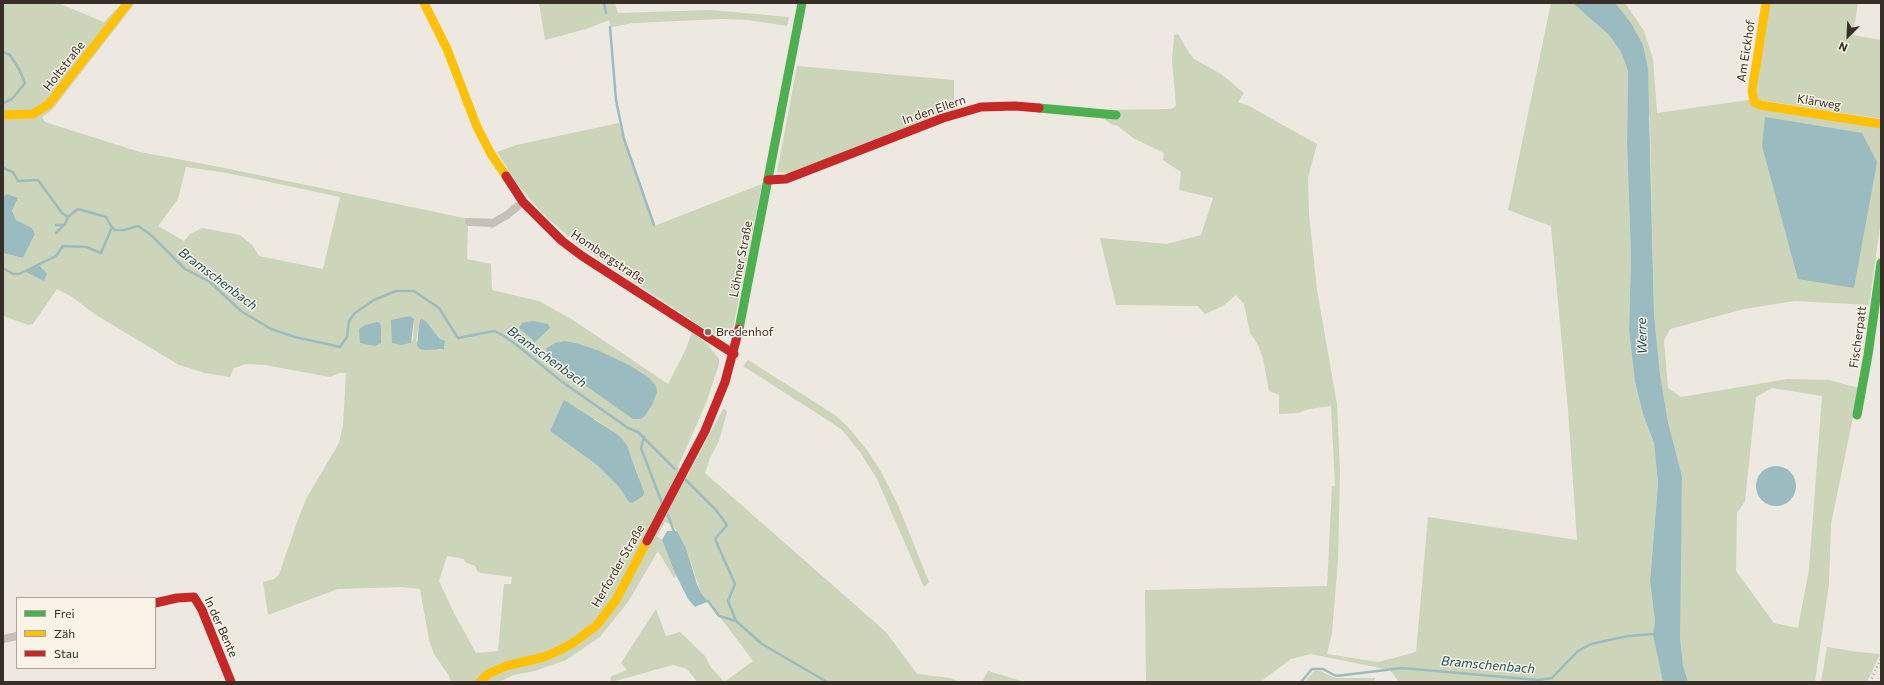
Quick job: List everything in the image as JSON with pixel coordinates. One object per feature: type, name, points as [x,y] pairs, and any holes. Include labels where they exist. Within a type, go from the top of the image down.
[{"type":"street","name":"Holtstraße","points":[[3,115],[33,114],[49,104],[128,3]]},
{"type":"street","name":"Hombergstraße","points":[[424,3],[447,49],[477,127],[490,154],[523,202],[562,241],[582,256],[734,354]]},
{"type":"street","name":"Löhner Straße","points":[[665,508],[711,418],[734,354],[802,3]]},
{"type":"street","name":"Am Eickhof","points":[[1754,102],[1752,91],[1766,3]]},
{"type":"street","name":"Klärweg","points":[[1754,102],[1760,105],[1881,124]]},
{"type":"street","name":"In den Ellern","points":[[768,180],[786,179],[943,118],[981,107],[1015,106],[1116,115]]},
{"type":"street","points":[[469,222],[493,223],[507,215],[523,202]]},
{"type":"street","name":"Fischerpatt","points":[[1857,415],[1866,367],[1881,262]]},
{"type":"street","name":"Herforder Straße","points":[[480,682],[488,674],[506,666],[544,657],[560,650],[579,639],[597,625],[616,600],[665,508]]},
{"type":"street","name":"In der Bente","points":[[156,603],[176,598],[194,597],[202,610],[231,682]]},
{"type":"street","points":[[3,639],[16,636]]},
{"type":"green space","points":[[3,3],[58,3],[104,22],[122,3],[135,3],[52,110],[42,117],[45,122],[140,152],[220,167],[464,218],[492,219],[508,210],[512,204],[519,210],[491,229],[490,226],[468,225],[467,259],[491,264],[492,290],[539,301],[573,320],[668,384],[686,349],[692,332],[708,345],[719,359],[719,364],[706,403],[678,467],[687,477],[723,409],[725,409],[727,412],[719,441],[710,458],[705,473],[886,632],[917,674],[950,678],[960,682],[724,682],[753,661],[701,593],[686,548],[674,526],[665,522],[657,536],[662,540],[676,576],[674,578],[658,551],[628,602],[600,637],[566,660],[535,671],[514,675],[499,682],[451,682],[449,676],[434,654],[429,640],[420,589],[402,587],[338,589],[268,615],[263,582],[274,579],[279,575],[306,499],[339,443],[343,425],[346,373],[339,373],[330,377],[265,365],[246,364],[234,368],[230,377],[205,373],[179,365],[96,315],[72,297],[57,289],[33,324],[28,325],[3,316],[3,253],[23,258],[35,234],[32,228],[16,220],[12,215],[12,211],[17,201],[7,194],[3,196]],"holes":[[[186,167],[227,173],[340,197],[323,269],[259,256],[252,245],[240,235],[202,228],[190,234],[184,241],[158,226],[178,199]],[[414,319],[413,340],[408,344],[396,344]],[[420,320],[426,321],[444,343],[445,347],[440,350],[416,341]],[[595,419],[617,434],[628,447],[639,477],[628,501],[619,487],[597,465],[550,431]],[[447,556],[464,559],[465,562],[475,566],[478,572],[481,573],[512,577],[511,584],[504,584],[498,651],[476,653],[454,613],[439,581]]]},
{"type":"green space","points":[[539,3],[615,3],[618,13],[711,10],[789,17],[787,26],[748,20],[722,19],[634,23],[611,27],[609,20],[586,29],[545,40]]},
{"type":"green space","points":[[1551,3],[1573,3],[1594,21],[1609,35],[1621,52],[1628,71],[1627,144],[1631,256],[1629,331],[1635,382],[1643,414],[1654,443],[1658,483],[1650,581],[1655,622],[1654,635],[1663,682],[1399,682],[1390,670],[1311,654],[1291,659],[1260,682],[1146,682],[1145,590],[1327,586],[1332,486],[1335,486],[1331,406],[1309,409],[1298,413],[1279,414],[1279,395],[1269,391],[1263,359],[1258,345],[1250,333],[1244,304],[1236,295],[1223,306],[1205,314],[1198,306],[1116,305],[1100,238],[1167,244],[1201,235],[1213,198],[1179,190],[1181,172],[1163,160],[1164,153],[1133,138],[1118,126],[1111,124],[1103,118],[1008,109],[985,109],[954,117],[791,179],[788,173],[777,172],[797,66],[954,80],[954,111],[978,105],[1000,104],[1099,110],[1171,109],[1176,106],[1172,61],[1174,35],[1178,34],[1194,59],[1221,74],[1244,93],[1238,102],[1249,106],[1317,144],[1308,178],[1309,214],[1317,290],[1337,404],[1340,472],[1338,560],[1332,633],[1327,654],[1378,662],[1416,652],[1428,517],[1577,540],[1568,410],[1551,226],[1508,210]]},
{"type":"green space","points":[[1614,3],[1625,3],[1644,31],[1653,59],[1657,113],[1748,100],[1881,127],[1881,220],[1869,305],[1795,301],[1744,309],[1670,329],[1664,340],[1668,388],[1681,397],[1787,379],[1829,380],[1859,388],[1831,524],[1829,584],[1815,682],[1688,682],[1683,665],[1680,637],[1679,583],[1682,476],[1668,422],[1660,374],[1654,314],[1650,118],[1631,23]],"holes":[[[1772,388],[1822,396],[1809,569],[1798,628],[1774,623],[1736,571],[1737,513],[1745,501],[1756,397]]]},
{"type":"green space","points":[[1769,3],[1858,3],[1853,35],[1881,40],[1881,119],[1760,100],[1756,97]]},
{"type":"green space","points":[[619,123],[654,226],[762,184],[733,328],[729,333],[716,335],[711,333],[577,244],[541,212],[516,182],[497,152],[516,145]]},
{"type":"green space","points":[[748,360],[835,415],[848,427],[867,450],[880,470],[898,505],[929,582],[924,587],[877,479],[860,452],[842,430],[743,366]]},
{"type":"green space","points":[[656,609],[666,636],[680,632],[705,656],[710,666],[724,682],[697,682],[687,669],[673,665],[615,681],[610,681],[611,676],[627,670],[621,663]]},
{"type":"green space","points":[[1827,647],[1880,654],[1867,682],[1821,682]]},
{"type":"green space","points":[[988,671],[1025,682],[982,682]]},
{"type":"green space","points":[[1314,671],[1321,671],[1335,678],[1375,678],[1374,682],[1305,682]]},
{"type":"water","name":"Werre","points":[[1573,3],[1616,4],[1631,23],[1643,45],[1648,69],[1654,314],[1660,374],[1668,422],[1682,476],[1680,637],[1683,665],[1688,682],[1663,682],[1653,635],[1655,622],[1650,581],[1658,483],[1654,443],[1643,414],[1635,382],[1629,331],[1631,256],[1627,144],[1628,71],[1621,52],[1609,35]]},
{"type":"water","points":[[1765,117],[1862,133],[1877,162],[1854,288],[1798,279],[1762,146]]},
{"type":"water","points":[[7,194],[18,198],[12,211],[16,220],[32,228],[35,234],[23,258],[3,253],[3,196]]},
{"type":"water","points":[[38,264],[47,274],[44,281],[26,272],[26,270]]},
{"type":"water","points":[[410,316],[414,319],[411,343],[401,345],[392,343],[391,320]]},
{"type":"water","points":[[422,319],[426,321],[440,339],[445,341],[444,349],[425,350],[420,349],[417,346],[419,325],[420,320]]},
{"type":"water","points":[[533,321],[548,324],[550,328],[535,342],[519,328],[522,323]]},
{"type":"water","points":[[377,322],[380,323],[381,327],[381,343],[375,346],[360,343],[359,329],[365,325]]},
{"type":"water","points":[[565,341],[597,350],[629,365],[648,377],[656,386],[657,392],[652,405],[644,417],[633,419],[575,378],[546,351],[547,348],[555,343]]},
{"type":"water","points":[[564,400],[617,434],[623,440],[628,447],[644,492],[643,496],[632,503],[628,501],[619,487],[597,465],[550,431]]},
{"type":"water","points":[[1776,466],[1784,468],[1790,472],[1794,478],[1796,486],[1794,494],[1790,500],[1784,504],[1776,506],[1768,504],[1762,500],[1758,494],[1756,486],[1758,478],[1762,472],[1768,468]]},
{"type":"water","points":[[667,531],[677,531],[686,548],[697,584],[701,593],[708,601],[707,602],[695,607],[688,599],[674,571],[662,540]]},
{"type":"waterway","points":[[604,3],[606,13]]},
{"type":"waterway","points":[[610,27],[616,100],[624,139],[654,225]]},
{"type":"waterway","name":"Bramschenbach","points":[[3,52],[10,55],[19,69],[25,83],[12,99],[3,103]]},
{"type":"waterway","name":"Bramschenbach","points":[[3,168],[13,172],[18,181],[38,180],[62,213],[68,217],[78,209],[106,217],[115,230],[124,230],[138,226],[151,235],[185,269],[210,282],[241,311],[271,329],[295,337],[340,347],[347,337],[349,321],[355,313],[374,300],[396,291],[414,291],[439,308],[458,338],[494,331],[504,336],[561,381],[628,428],[638,432],[675,469]]},
{"type":"waterway","points":[[56,233],[65,224],[68,217]]},
{"type":"waterway","points":[[56,225],[64,225]]},
{"type":"waterway","points":[[3,268],[13,274],[19,274],[56,256],[63,246],[86,247],[101,253],[112,227]]},
{"type":"waterway","points":[[644,437],[641,448],[662,503]]},
{"type":"waterway","name":"Bramschenbach","points":[[686,480],[716,510],[727,525],[715,539],[735,584],[728,601],[736,621],[762,644],[827,682]]},
{"type":"waterway","points":[[668,515],[674,532]]},
{"type":"waterway","points":[[708,601],[719,616],[736,621]]},
{"type":"waterway","name":"Bramschenbach","points":[[1301,682],[1312,669],[1323,669],[1336,676],[1402,668],[1538,680],[1552,678],[1578,651],[1591,644],[1628,636],[1655,634]]},
{"type":"railway","points":[[1870,682],[1881,658]]},
{"type":"traffic: fast","points":[[739,329],[802,3]]},
{"type":"traffic: fast","points":[[1039,108],[1116,115]]},
{"type":"traffic: fast","points":[[1857,415],[1868,355],[1881,263]]},
{"type":"traffic: slow","points":[[3,115],[33,114],[49,104],[128,3]]},
{"type":"traffic: slow","points":[[424,3],[447,49],[477,127],[491,154],[506,176]]},
{"type":"traffic: slow","points":[[1766,3],[1752,91],[1754,102],[1760,105],[1881,124]]},
{"type":"traffic: slow","points":[[480,682],[488,674],[506,666],[544,657],[560,650],[573,643],[597,625],[616,600],[647,541]]},
{"type":"traffic: jam","points":[[768,180],[786,179],[943,118],[981,107],[1015,106],[1039,108]]},
{"type":"traffic: jam","points":[[506,176],[523,202],[562,241],[582,256],[734,354]]},
{"type":"traffic: jam","points":[[647,541],[705,431],[725,382],[739,329]]},
{"type":"traffic: jam","points":[[156,603],[177,598],[194,597],[202,610],[231,682]]},
{"type":"place","name":"Bredenhof","points":[[708,332]]}]
